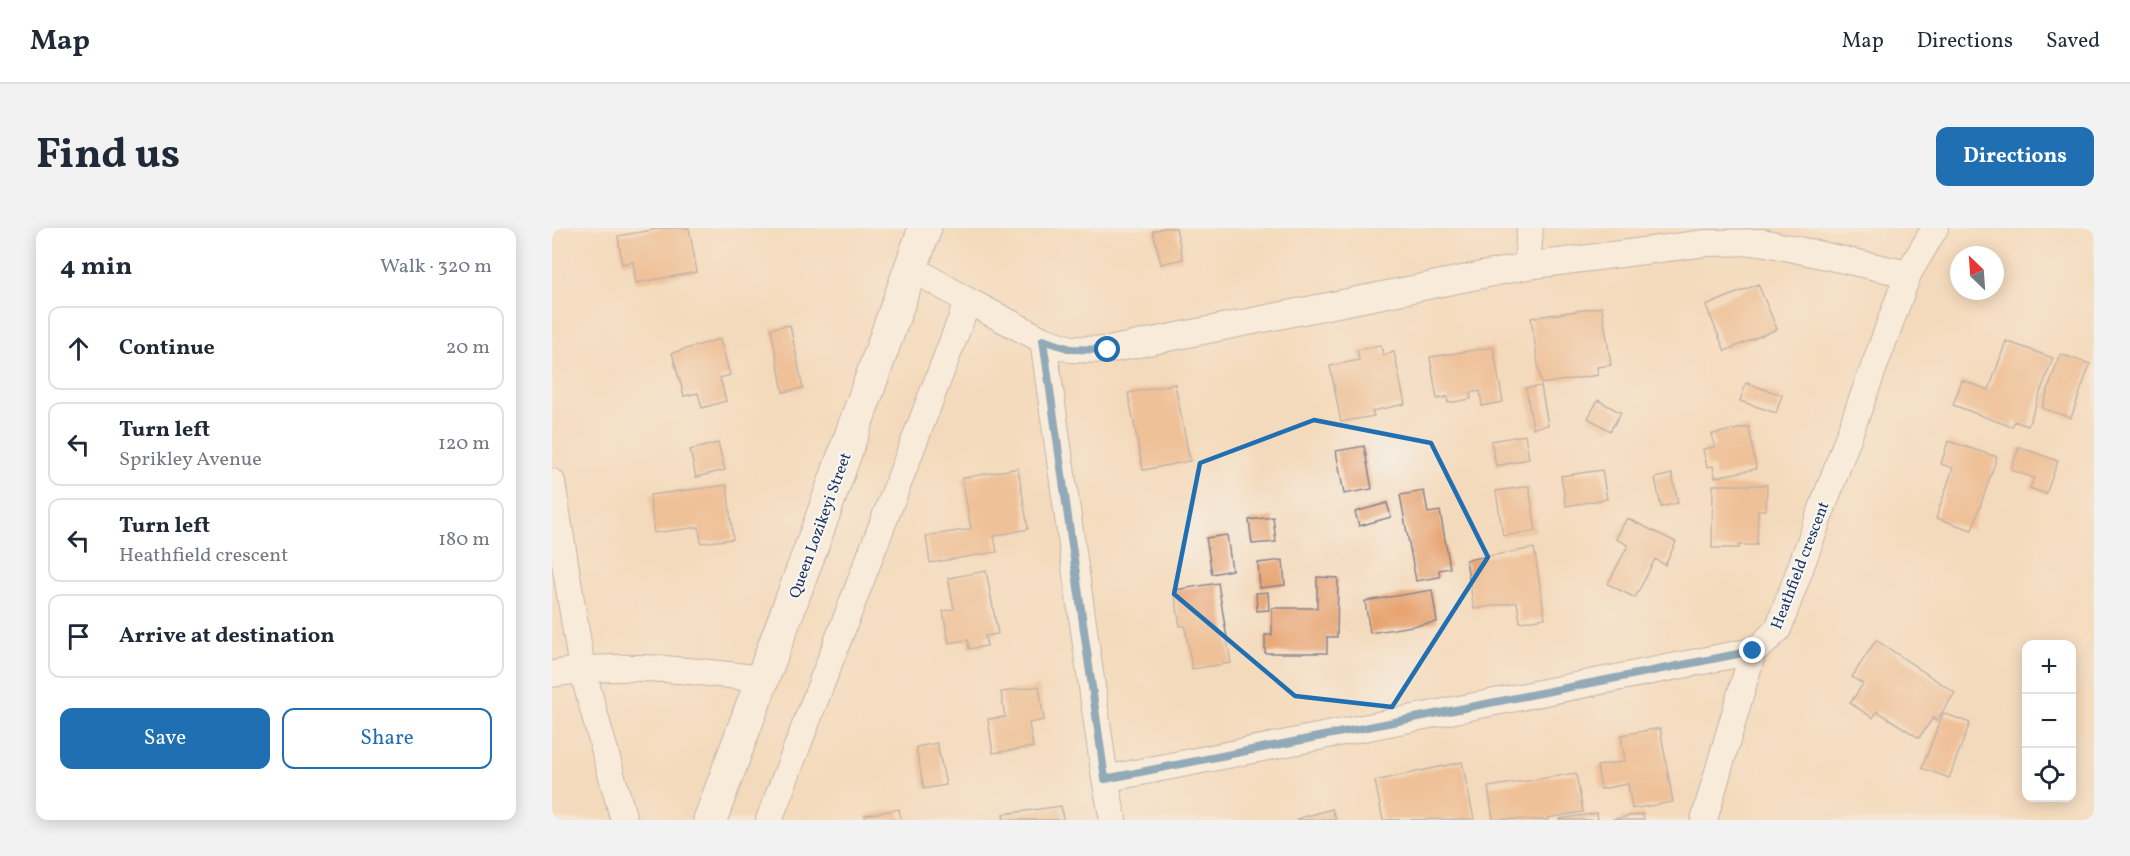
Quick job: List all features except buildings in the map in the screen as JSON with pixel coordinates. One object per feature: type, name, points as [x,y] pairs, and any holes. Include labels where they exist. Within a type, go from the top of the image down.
[{"type":"main road","name":"Queen Lozikeyi Street","points":[[710,820],[764,679],[925,228]]},
{"type":"street","points":[[1527,266],[1530,228]]},
{"type":"street","name":"Heathfield crescent","points":[[1105,779],[1753,651],[1778,629],[1908,274],[1935,228]]},
{"type":"street","points":[[910,267],[968,301],[1043,340],[1071,349],[1108,350],[1527,266],[1706,243],[1762,242],[1908,274]]},
{"type":"street","points":[[770,820],[968,301]]},
{"type":"street","points":[[1043,340],[1105,779],[1113,820]]},
{"type":"street","points":[[552,482],[582,669],[624,820]]},
{"type":"street","points":[[1704,820],[1753,651]]},
{"type":"street","points":[[552,674],[582,669],[639,667],[764,679]]},
{"type":"highlighted area","points":[[1314,420],[1431,443],[1488,557],[1392,707],[1295,696],[1174,594],[1200,463]]},
{"type":"route","points":[[1108,350],[1071,349],[1043,340],[1105,779],[1753,651]]}]
